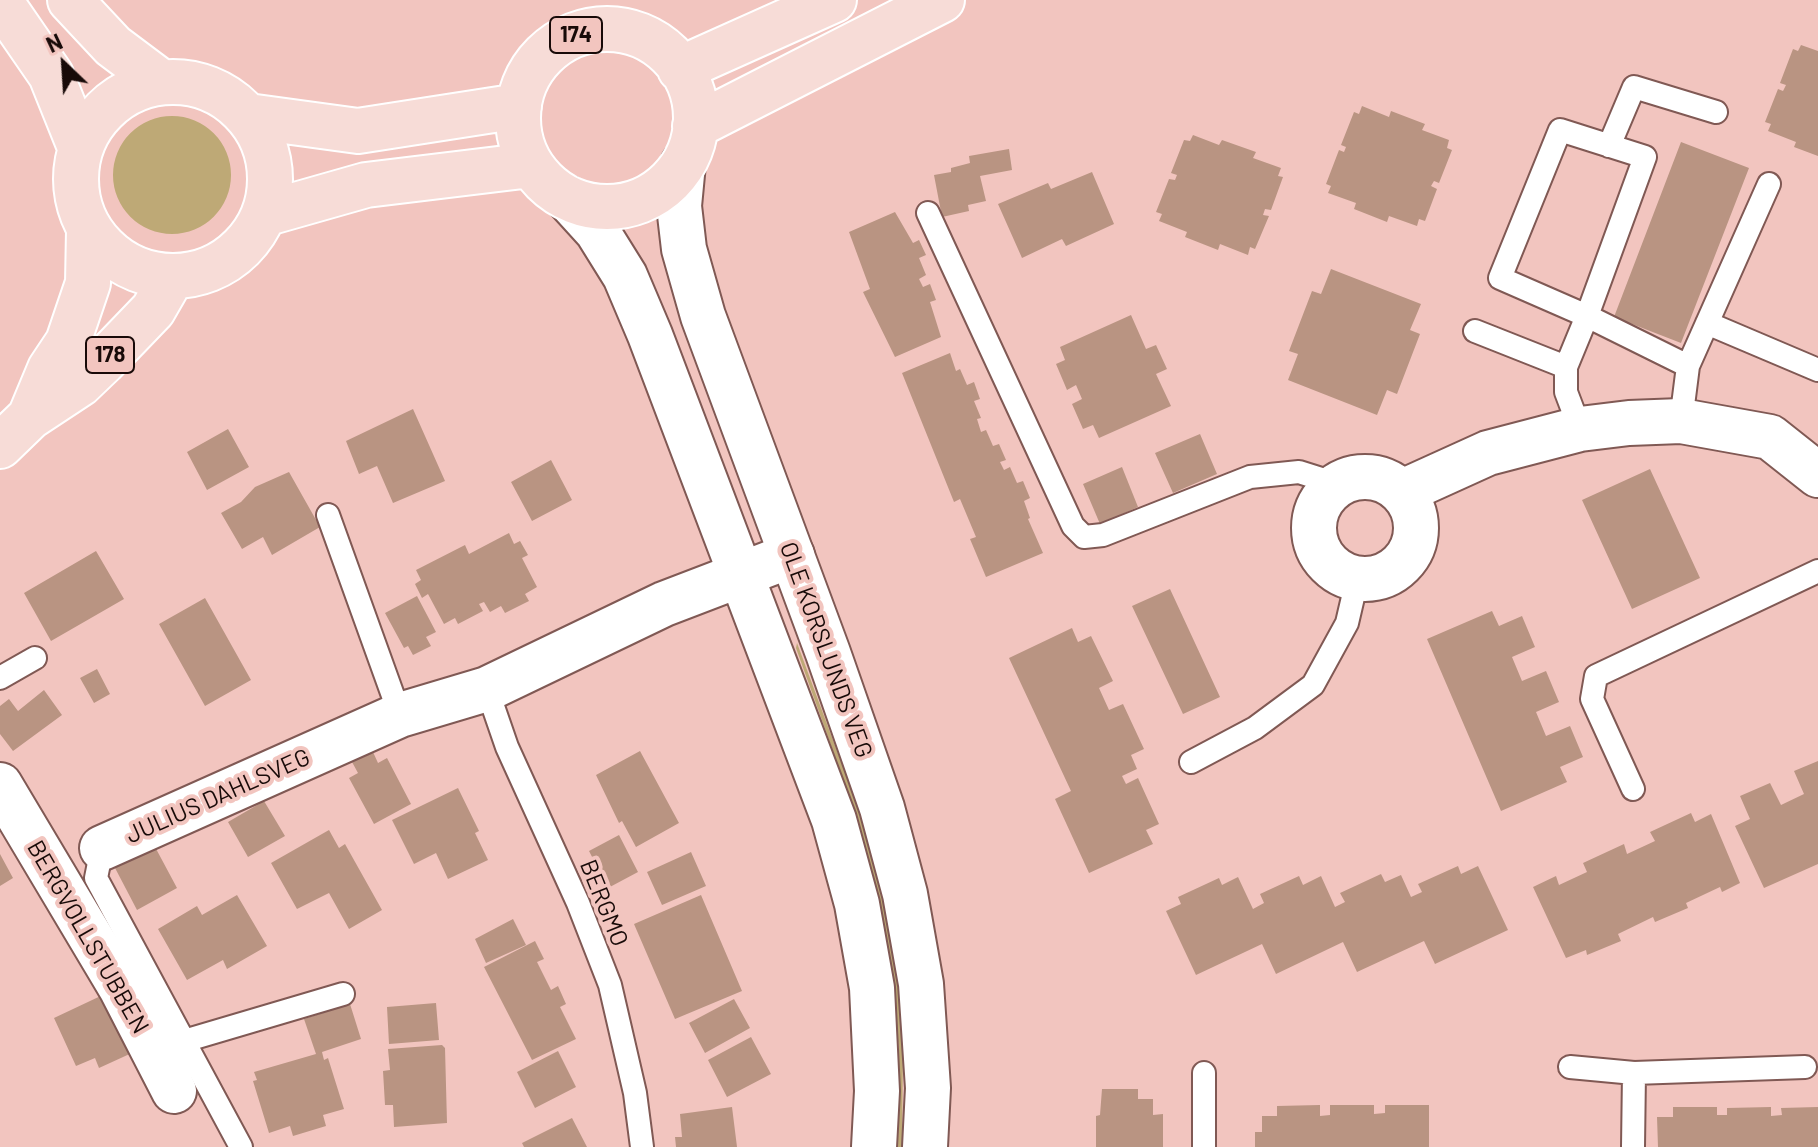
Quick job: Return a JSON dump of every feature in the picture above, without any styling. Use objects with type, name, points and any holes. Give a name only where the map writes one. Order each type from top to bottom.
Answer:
[{"type":"main road","points":[[70,0],[113,46],[161,82]]},
{"type":"main road","points":[[680,69],[834,0]]},
{"type":"main road","points":[[248,116],[358,131],[519,106],[518,125],[531,165],[546,183],[567,198],[602,207],[637,202],[663,187],[689,145],[942,0]]},
{"type":"main road","points":[[0,1],[51,75],[80,147]]},
{"type":"main road","name":"174","points":[[519,106],[523,87],[544,55],[575,35],[594,30],[633,33],[651,42],[680,69],[693,99],[689,145]]},
{"type":"main road","points":[[161,82],[185,82],[209,88],[230,100],[248,116],[262,138],[269,162],[270,188],[264,214],[253,235],[228,259],[196,274],[172,277],[130,265],[111,254],[89,230],[76,189],[80,147],[92,123],[111,103],[134,89],[161,82]]},
{"type":"main road","points":[[264,214],[366,185],[531,165]]},
{"type":"main road","name":"178","points":[[15,432],[68,342],[88,283],[89,230]]},
{"type":"main road","name":"178","points":[[15,432],[80,384],[103,362],[153,310],[172,277]]},
{"type":"street","name":"OLE KORSLUNDS VEG","points":[[689,145],[679,206],[684,249],[703,316],[882,808],[905,894],[921,984],[928,1088],[925,1147]]},
{"type":"street","points":[[567,198],[597,231],[625,276],[834,820],[857,904],[872,988],[877,1091],[874,1147]]},
{"type":"street","points":[[1402,492],[1488,453],[1580,429],[1681,421],[1770,437],[1818,475]]},
{"type":"street","points":[[1359,477],[1382,479],[1402,492],[1413,510],[1416,531],[1411,552],[1398,568],[1379,578],[1357,580],[1334,571],[1318,551],[1313,527],[1320,503],[1337,484],[1359,477]]},
{"type":"street","name":"JULIUS DAHLSVEG","points":[[102,848],[400,715],[487,689],[664,604],[792,555]]},
{"type":"street","name":"BERGVOLLSTUBBEN","points":[[4,801],[121,988],[174,1091]]},
{"type":"lane","points":[[1609,146],[1634,87],[1716,112]]},
{"type":"lane","points":[[1580,429],[1566,392],[1566,367],[1587,316],[1645,157],[1560,130],[1500,278],[1587,316],[1688,366]]},
{"type":"lane","points":[[1681,421],[1688,366],[1769,184]]},
{"type":"lane","points":[[928,213],[1073,526],[1084,537],[1103,535],[1250,477],[1299,472],[1337,484]]},
{"type":"lane","points":[[1707,323],[1818,370]]},
{"type":"lane","points":[[1475,331],[1566,367]]},
{"type":"lane","points":[[328,515],[400,715]]},
{"type":"lane","points":[[1633,789],[1592,699],[1596,676],[1818,571]]},
{"type":"lane","points":[[1191,762],[1255,728],[1313,685],[1347,623],[1357,580]]},
{"type":"lane","points":[[0,678],[35,658]]},
{"type":"lane","name":"BERGMO","points":[[487,689],[507,747],[578,903],[610,985],[635,1093],[642,1147]]},
{"type":"lane","name":"JULIUS DAHLSVEG","points":[[102,848],[96,878],[241,1147]]},
{"type":"lane","points":[[184,1041],[343,994]]},
{"type":"lane","points":[[1570,1067],[1634,1073],[1805,1067]]},
{"type":"lane","points":[[1204,1073],[1204,1147]]},
{"type":"lane","points":[[1633,1147],[1634,1073]]},
{"type":"shaded area","points":[[172,116],[195,120],[214,133],[227,152],[231,175],[227,198],[214,217],[195,230],[172,234],[149,230],[130,217],[117,198],[113,175],[117,152],[130,133],[149,120]]},
{"type":"shaded area","points":[[797,643],[860,813],[895,959],[903,1050],[902,1147],[898,1147],[899,1051],[890,960],[872,872],[856,815],[796,648]]},
{"type":"building","points":[[1801,45],[1818,51],[1818,156],[1794,147],[1796,142],[1768,131],[1771,124],[1765,122],[1778,89],[1783,91],[1786,85],[1780,83],[1793,49],[1798,51]]},
{"type":"building","points":[[1362,106],[1389,117],[1391,111],[1425,124],[1422,130],[1449,140],[1447,148],[1452,150],[1439,183],[1434,181],[1431,186],[1437,189],[1425,221],[1419,219],[1417,226],[1389,216],[1387,222],[1354,209],[1356,203],[1328,193],[1331,186],[1326,184],[1339,150],[1344,152],[1346,147],[1341,145],[1354,112],[1359,114]]},
{"type":"building","points":[[1193,135],[1219,145],[1222,140],[1256,152],[1253,158],[1281,168],[1278,176],[1283,177],[1271,210],[1265,209],[1263,215],[1269,216],[1255,249],[1250,247],[1248,255],[1220,244],[1218,250],[1185,237],[1187,232],[1159,221],[1162,214],[1156,212],[1169,179],[1175,180],[1177,175],[1171,173],[1184,140],[1190,141]]},
{"type":"building","points":[[1681,142],[1749,168],[1681,343],[1614,317]]},
{"type":"building","points":[[1009,149],[1012,170],[980,176],[986,201],[968,205],[969,211],[942,217],[934,175],[951,172],[951,168],[970,163],[969,156]]},
{"type":"building","points":[[1092,172],[1114,224],[1066,246],[1062,239],[1022,258],[998,204],[1048,183],[1051,189]]},
{"type":"building","points":[[895,212],[913,243],[919,240],[926,255],[919,258],[926,275],[919,279],[923,287],[930,284],[936,300],[930,302],[941,337],[895,357],[863,292],[870,289],[849,232]]},
{"type":"building","points":[[1331,269],[1421,304],[1410,330],[1420,334],[1397,394],[1387,390],[1377,415],[1288,380],[1298,354],[1289,351],[1312,291],[1321,294]]},
{"type":"building","points":[[1131,315],[1146,349],[1156,345],[1167,369],[1156,374],[1171,406],[1099,438],[1093,425],[1083,429],[1072,404],[1082,399],[1076,385],[1067,390],[1056,364],[1065,360],[1060,347]]},
{"type":"building","points":[[950,353],[956,371],[960,369],[967,385],[974,382],[980,399],[974,401],[981,418],[977,419],[981,432],[986,430],[993,446],[999,444],[1006,460],[1000,462],[1004,470],[1010,467],[1017,483],[1023,481],[1030,498],[1024,501],[1028,519],[1043,553],[986,577],[970,539],[976,537],[960,499],[954,502],[902,373]]},
{"type":"building","points":[[413,409],[445,481],[393,503],[377,466],[359,474],[346,441]]},
{"type":"building","points":[[228,429],[249,467],[207,490],[187,452]]},
{"type":"building","points":[[1200,434],[1217,474],[1173,493],[1155,453]]},
{"type":"building","points":[[551,460],[572,500],[532,521],[511,482]]},
{"type":"building","points":[[1122,467],[1138,507],[1100,524],[1083,484]]},
{"type":"building","points":[[1650,469],[1700,578],[1632,609],[1582,500]]},
{"type":"building","points":[[289,472],[320,527],[272,555],[263,537],[242,549],[221,513],[241,502],[255,487]]},
{"type":"building","points":[[509,533],[514,544],[520,541],[528,555],[522,558],[537,587],[525,594],[529,601],[505,613],[501,606],[490,612],[484,602],[479,604],[483,611],[458,624],[455,618],[444,624],[428,594],[422,598],[415,584],[421,580],[416,570],[465,545],[469,554]]},
{"type":"building","points":[[96,551],[124,599],[51,641],[24,593]]},
{"type":"building","points":[[1170,589],[1220,697],[1183,714],[1132,606]]},
{"type":"building","points":[[417,596],[436,632],[426,637],[431,646],[413,655],[408,646],[404,648],[385,613]]},
{"type":"building","points":[[205,598],[251,680],[205,706],[159,624]]},
{"type":"building","points":[[1492,611],[1499,626],[1522,616],[1535,647],[1512,657],[1522,681],[1546,671],[1559,702],[1536,712],[1546,736],[1570,726],[1583,757],[1560,767],[1567,782],[1501,811],[1427,639]]},
{"type":"building","points":[[1072,628],[1078,642],[1091,636],[1113,681],[1099,688],[1109,710],[1123,704],[1144,749],[1131,755],[1137,769],[1122,776],[1126,784],[1138,778],[1159,824],[1146,830],[1153,844],[1089,873],[1055,799],[1071,791],[1009,658]]},
{"type":"building","points":[[97,669],[110,694],[94,703],[80,678]]},
{"type":"building","points":[[44,690],[62,715],[13,751],[0,734],[0,706],[9,699],[18,711]]},
{"type":"building","points":[[640,751],[679,823],[636,847],[622,821],[619,823],[596,775]]},
{"type":"building","points":[[373,752],[378,763],[387,758],[411,804],[374,824],[349,778],[358,773],[352,762]]},
{"type":"building","points":[[1818,761],[1818,864],[1764,888],[1735,826],[1750,819],[1740,796],[1770,783],[1781,805],[1804,794],[1794,771]]},
{"type":"building","points":[[458,788],[479,831],[475,833],[488,860],[448,879],[436,853],[414,864],[392,820]]},
{"type":"building","points":[[264,801],[285,836],[248,857],[228,822]]},
{"type":"building","points":[[1691,813],[1695,822],[1711,814],[1740,883],[1722,892],[1720,887],[1686,903],[1688,908],[1655,922],[1653,917],[1618,934],[1621,941],[1587,955],[1586,950],[1566,958],[1533,887],[1556,876],[1559,885],[1587,872],[1583,863],[1624,844],[1627,854],[1655,841],[1650,832]]},
{"type":"building","points":[[329,830],[339,848],[345,844],[382,910],[349,929],[329,893],[297,909],[271,863]]},
{"type":"building","points":[[619,835],[638,872],[608,888],[589,851]]},
{"type":"building","points":[[154,845],[177,888],[137,910],[114,866]]},
{"type":"building","points":[[691,852],[706,886],[662,905],[647,872]]},
{"type":"building","points":[[0,854],[13,878],[0,886]]},
{"type":"building","points":[[1458,866],[1461,874],[1478,866],[1508,930],[1435,964],[1424,941],[1357,972],[1343,942],[1276,974],[1262,944],[1196,975],[1166,911],[1181,904],[1178,897],[1219,878],[1222,885],[1238,877],[1253,909],[1264,903],[1260,894],[1299,876],[1303,885],[1321,876],[1335,907],[1345,902],[1340,893],[1381,874],[1385,882],[1401,875],[1411,897],[1422,892],[1418,884]]},
{"type":"building","points":[[237,895],[267,946],[227,969],[223,960],[187,980],[158,929],[197,906],[202,915]]},
{"type":"building","points":[[701,895],[742,991],[675,1019],[634,924]]},
{"type":"building","points":[[513,919],[526,945],[486,963],[475,939]]},
{"type":"building","points":[[535,941],[544,959],[537,962],[551,990],[558,986],[566,1004],[560,1007],[576,1039],[532,1060],[484,967]]},
{"type":"building","points":[[107,993],[134,1052],[99,1068],[95,1058],[76,1066],[54,1018]]},
{"type":"building","points":[[734,999],[750,1028],[705,1053],[689,1023]]},
{"type":"building","points":[[436,1003],[439,1040],[389,1044],[387,1007]]},
{"type":"building","points":[[350,1004],[361,1039],[322,1052],[324,1060],[328,1058],[344,1109],[323,1115],[326,1126],[293,1136],[290,1126],[269,1133],[253,1081],[257,1080],[254,1072],[316,1054],[304,1019]]},
{"type":"building","points":[[751,1037],[771,1074],[727,1097],[708,1060]]},
{"type":"building","points":[[442,1045],[445,1048],[447,1123],[394,1127],[393,1105],[385,1105],[383,1071],[390,1070],[388,1049]]},
{"type":"building","points":[[558,1051],[576,1087],[535,1108],[517,1072]]},
{"type":"building","points":[[1102,1089],[1138,1089],[1138,1099],[1153,1099],[1153,1115],[1163,1114],[1163,1147],[1096,1147],[1096,1116],[1100,1115]]},
{"type":"building","points":[[1320,1105],[1320,1116],[1330,1115],[1330,1105],[1374,1105],[1374,1114],[1385,1113],[1385,1105],[1429,1105],[1429,1147],[1255,1147],[1255,1132],[1262,1132],[1262,1116],[1277,1116],[1277,1106]]},
{"type":"building","points":[[732,1107],[737,1147],[676,1147],[675,1137],[682,1137],[680,1114]]},
{"type":"building","points":[[1673,1107],[1717,1107],[1717,1115],[1727,1115],[1727,1108],[1771,1107],[1771,1116],[1782,1115],[1781,1108],[1818,1107],[1818,1147],[1658,1147],[1657,1117],[1673,1117]]},
{"type":"building","points":[[572,1118],[587,1147],[524,1147],[522,1143]]}]
